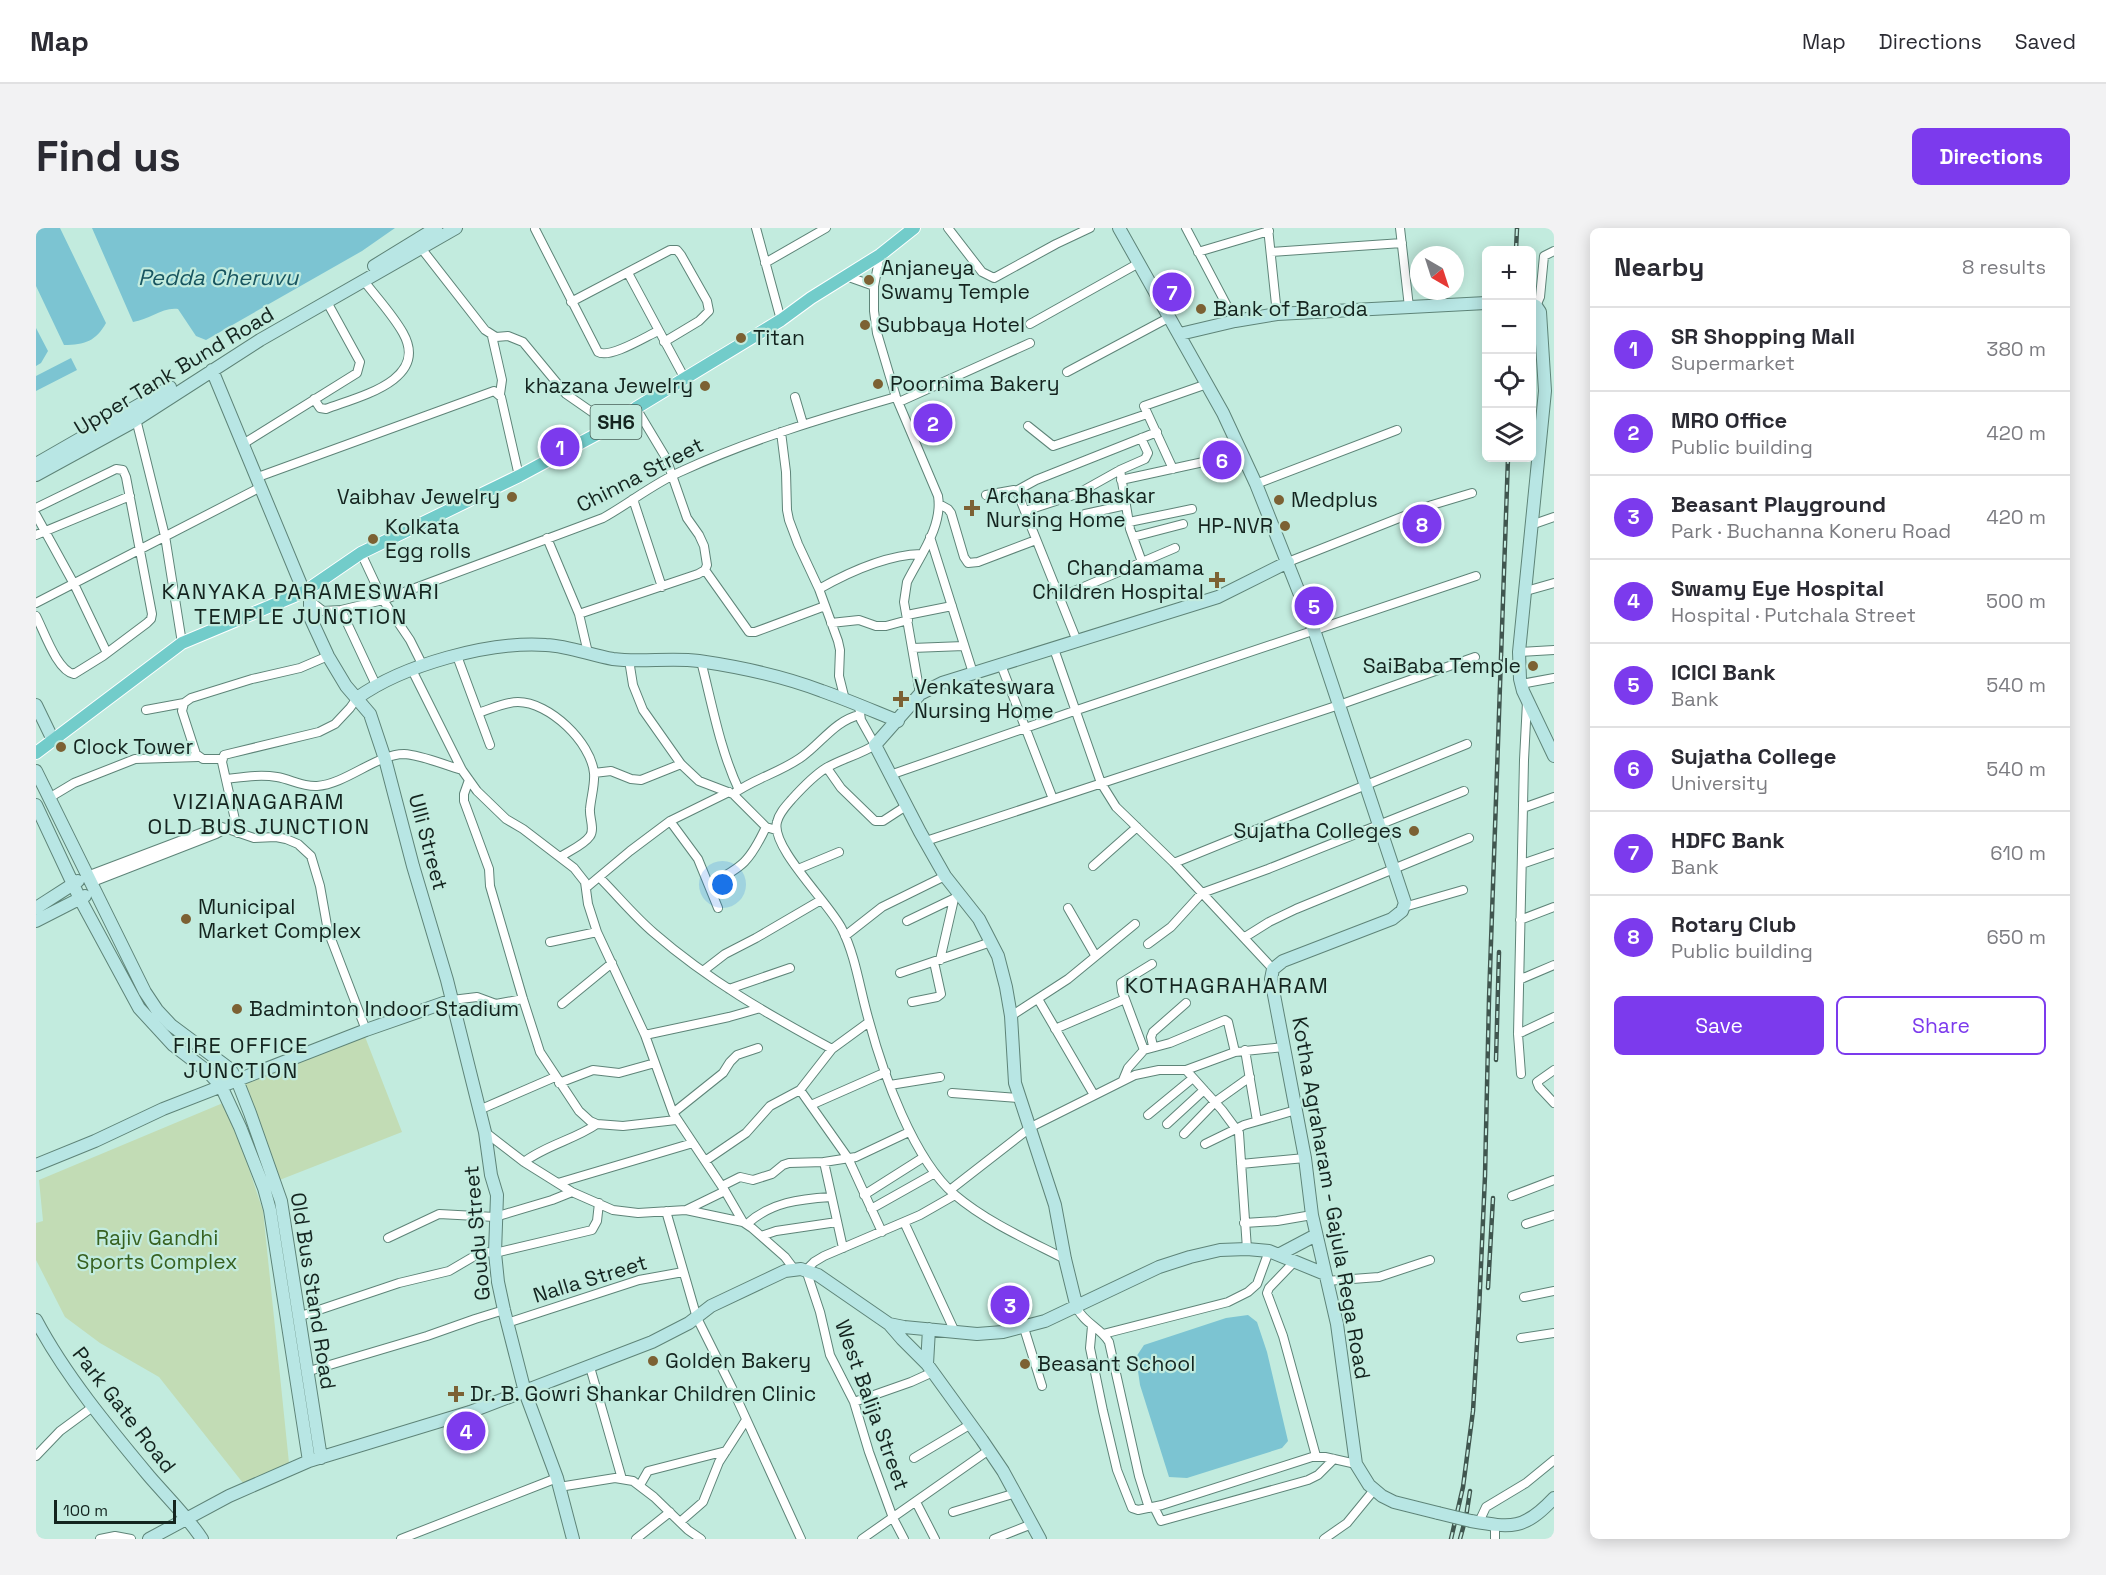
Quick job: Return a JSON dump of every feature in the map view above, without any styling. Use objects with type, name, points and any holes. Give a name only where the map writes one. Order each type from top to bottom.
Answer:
[{"type":"main road","name":"SH6","points":[[307,597],[361,554],[519,476],[612,426],[636,408],[781,320],[880,255],[914,228]]},
{"type":"main road","points":[[36,753],[182,643],[307,597]]},
{"type":"street","name":"Upper Tank Bund Road","points":[[36,464],[290,318],[436,228]]},
{"type":"street","name":"Upper Tank Bund Road","points":[[36,475],[136,419],[212,370],[456,228]]},
{"type":"street","points":[[756,228],[781,320]]},
{"type":"street","points":[[765,263],[826,228]]},
{"type":"street","points":[[948,228],[982,272],[994,278],[1090,228]]},
{"type":"street","points":[[1119,228],[1207,384],[1256,484],[1314,630],[1394,868],[1405,903],[1404,907]]},
{"type":"street","points":[[1186,228],[1235,321]]},
{"type":"street","points":[[1400,228],[1409,307]]},
{"type":"street","points":[[535,229],[594,348],[601,354],[610,354],[658,331]]},
{"type":"street","points":[[1198,252],[1268,230],[1277,314]]},
{"type":"street","points":[[1271,252],[1402,243]]},
{"type":"street","points":[[421,248],[484,330],[492,336],[508,336],[523,342],[566,394],[612,426]]},
{"type":"street","points":[[571,302],[670,250],[676,250],[707,301],[709,311],[704,318],[664,342]]},
{"type":"street","points":[[1536,302],[1540,297],[1544,256],[1554,251]]},
{"type":"street","points":[[880,255],[874,286],[877,333],[897,399],[938,496],[939,504],[938,522],[904,590],[920,694]]},
{"type":"street","points":[[1030,324],[1140,263]]},
{"type":"street","points":[[628,273],[685,379]]},
{"type":"street","points":[[846,276],[874,286]]},
{"type":"street","points":[[314,399],[322,409],[337,405],[387,384],[401,373],[407,364],[408,344],[403,333],[364,281]]},
{"type":"street","points":[[243,444],[357,373],[360,365],[327,302]]},
{"type":"street","points":[[1180,334],[1277,314],[1482,303]]},
{"type":"street","points":[[1536,308],[1539,312],[1550,390],[1531,525],[1519,652],[1521,684],[1527,702],[1553,752]]},
{"type":"street","points":[[1066,372],[1170,317]]},
{"type":"street","points":[[492,336],[502,380],[500,394],[519,476]]},
{"type":"street","name":"Chinna Street","points":[[307,597],[323,610],[340,610],[383,600],[603,518],[645,490],[673,475],[759,439],[803,424],[897,399],[1030,344]]},
{"type":"street","name":"Ulli Street","points":[[212,370],[307,597],[310,617],[328,656],[346,686],[370,714],[385,759],[452,1000]]},
{"type":"street","points":[[1173,469],[1144,406],[1207,384]]},
{"type":"street","points":[[36,603],[165,536],[259,482],[490,391],[500,394]]},
{"type":"street","points":[[795,396],[803,424]]},
{"type":"street","points":[[579,614],[698,574],[705,570],[707,565],[704,546],[687,518],[673,475],[658,442],[636,408]]},
{"type":"street","points":[[1028,426],[1053,446],[1147,414]]},
{"type":"street","points":[[136,419],[165,536],[182,643]]},
{"type":"street","points":[[1256,484],[1397,430]]},
{"type":"street","points":[[781,432],[789,520],[819,589],[840,650],[839,675],[845,700]]},
{"type":"street","points":[[986,495],[1016,491],[1036,480],[1157,432]]},
{"type":"street","points":[[1025,511],[1077,494],[1119,470],[1147,458],[1148,453],[1141,438]]},
{"type":"street","points":[[1121,480],[1208,461]]},
{"type":"street","points":[[36,508],[120,469],[125,472],[152,616],[107,653],[79,671],[70,674],[60,665],[36,616]]},
{"type":"street","points":[[1119,470],[1128,522],[1142,562]]},
{"type":"street","points":[[1016,491],[1077,641]]},
{"type":"street","points":[[1065,1259],[1012,1232],[952,1192],[924,1157],[909,1132],[890,1085],[869,1022],[845,936],[836,918],[798,869],[776,830],[777,820],[804,786],[826,768],[875,745],[920,694],[942,683],[1218,597],[1288,562],[1432,505],[1472,493]]},
{"type":"street","points":[[40,533],[130,496]]},
{"type":"street","points":[[633,499],[662,586]]},
{"type":"street","points":[[939,504],[951,513],[964,557],[968,563],[978,562],[1036,540]]},
{"type":"street","points":[[1084,514],[1126,505]]},
{"type":"street","points":[[1128,522],[1192,509]]},
{"type":"street","points":[[36,515],[40,533],[74,584],[107,653]]},
{"type":"street","points":[[1531,525],[1554,517]]},
{"type":"street","points":[[1133,537],[1183,524]]},
{"type":"street","points":[[930,537],[973,674]]},
{"type":"street","points":[[547,538],[579,614],[588,653]]},
{"type":"street","points":[[1060,597],[1175,548]]},
{"type":"street","points":[[361,554],[383,600],[410,640],[418,668],[462,770],[477,791],[498,812],[581,875],[587,887],[588,904],[597,932],[645,1035],[674,1116],[745,1223],[800,1270],[818,1275],[889,1324],[930,1368],[971,1424],[1016,1493],[1040,1539]]},
{"type":"street","points":[[819,589],[842,577],[896,556],[921,554]]},
{"type":"street","points":[[705,570],[749,632],[755,632],[825,606]]},
{"type":"street","points":[[890,776],[1077,710],[1476,576]]},
{"type":"street","points":[[1526,591],[1554,583]]},
{"type":"street","points":[[831,624],[859,621],[876,626],[886,626],[907,617],[951,606]]},
{"type":"street","points":[[340,610],[376,685]]},
{"type":"street","points":[[49,798],[74,783],[135,759],[198,757],[222,759],[228,753],[319,732],[335,724],[357,698],[376,685],[418,668],[457,656],[513,646],[545,645],[629,660],[678,658],[734,667],[821,690],[845,700],[860,711],[898,721]]},
{"type":"street","points":[[912,648],[964,646]]},
{"type":"street","points":[[1054,649],[1101,783],[1116,807],[1174,863],[1273,969],[1283,961],[1392,918],[1404,907],[1463,890]]},
{"type":"street","points":[[1519,652],[1554,650]]},
{"type":"street","points":[[147,711],[184,704],[191,698],[252,679],[300,668],[328,656]]},
{"type":"street","points":[[457,656],[490,745]]},
{"type":"street","points":[[926,841],[1339,705],[1475,657]]},
{"type":"street","points":[[629,660],[633,685],[643,710],[681,764],[699,781],[734,792],[766,827],[776,830]]},
{"type":"street","points":[[701,661],[731,772],[734,792]]},
{"type":"street","points":[[1001,665],[1053,799]]},
{"type":"street","points":[[1521,684],[1554,678]]},
{"type":"street","points":[[478,713],[516,702],[527,703],[557,717],[587,751],[594,773],[590,809],[591,836],[560,857]]},
{"type":"street","points":[[1521,1074],[1518,1034],[1527,702]]},
{"type":"street","points":[[184,704],[182,711],[194,751],[198,757]]},
{"type":"street","points":[[36,705],[53,740]]},
{"type":"street","points":[[587,887],[630,850],[670,821],[796,762],[838,725],[860,711]]},
{"type":"street","points":[[860,711],[906,806],[957,897],[979,919],[1002,971],[1011,1016],[1013,1069],[1019,1098],[1031,1127],[1056,1205],[1065,1259],[1077,1308],[1080,1314],[1109,1342],[1139,1476],[1152,1507],[1163,1522],[1311,1479],[1323,1472],[1334,1459]]},
{"type":"street","points":[[1174,863],[1467,744]]},
{"type":"street","points":[[226,779],[248,776],[278,777],[317,786],[346,777],[385,759],[407,754],[462,770]]},
{"type":"street","points":[[222,759],[238,833]]},
{"type":"street","points":[[594,773],[611,771],[641,780],[681,764]]},
{"type":"street","points":[[826,768],[841,788],[875,821],[883,821],[906,806]]},
{"type":"street","name":"Old Bus Stand Road","points":[[36,771],[145,992],[157,1010],[179,1032],[223,1063],[237,1080],[270,1187],[270,1210],[315,1459]]},
{"type":"street","points":[[469,780],[464,801],[489,869],[490,886],[522,999],[540,1052],[583,1115],[597,1124],[623,1126],[674,1116],[723,1073],[737,1055],[758,1047]]},
{"type":"street","points":[[1148,944],[1172,927],[1202,893],[1464,791]]},
{"type":"street","points":[[1523,808],[1554,797]]},
{"type":"street","name":"Old Bus Stand Road","points":[[36,805],[80,899],[139,1008],[173,1045],[207,1071],[221,1086],[270,1187],[281,1201],[306,1372],[315,1459]]},
{"type":"street","points":[[670,821],[698,859],[718,908]]},
{"type":"street","points":[[36,908],[73,884],[90,884],[212,827],[227,828],[254,838],[286,839],[298,844],[311,856],[320,886],[328,931],[366,1030]]},
{"type":"street","points":[[710,884],[743,865],[754,851],[766,827]]},
{"type":"street","points":[[1093,866],[1137,827]]},
{"type":"street","points":[[1245,938],[1269,922],[1296,909],[1469,838]]},
{"type":"street","points":[[798,869],[839,852]]},
{"type":"street","points":[[1522,864],[1554,853]]},
{"type":"street","points":[[845,936],[882,907],[945,876]]},
{"type":"street","points":[[599,877],[652,932],[702,970],[757,1009],[832,1049]]},
{"type":"street","points":[[36,921],[80,899],[90,884]]},
{"type":"street","points":[[907,921],[957,897]]},
{"type":"street","points":[[912,1002],[937,997],[941,994],[937,961],[957,897]]},
{"type":"street","points":[[702,970],[725,954],[821,900]]},
{"type":"street","points":[[1520,920],[1554,907]]},
{"type":"street","points":[[1068,908],[1095,956]]},
{"type":"street","points":[[1011,1016],[1068,980],[1135,924]]},
{"type":"street","points":[[550,942],[597,932]]},
{"type":"street","points":[[900,973],[991,942]]},
{"type":"street","points":[[562,1004],[612,963]]},
{"type":"street","points":[[1144,1050],[1121,983],[1152,964]]},
{"type":"street","points":[[1521,979],[1554,965]]},
{"type":"street","points":[[729,989],[790,968]]},
{"type":"street","name":"Kotha Agraharam - Gajula Rega Road","points":[[1273,969],[1271,979],[1305,1158],[1312,1215],[1339,1334],[1356,1464],[1361,1476],[1374,1490],[1394,1502],[1495,1526]]},
{"type":"street","points":[[36,1165],[221,1086],[366,1030],[452,1000],[477,997],[496,1004],[522,999]]},
{"type":"street","points":[[1038,999],[1094,1095]]},
{"type":"street","points":[[1056,1029],[1125,999]]},
{"type":"street","name":"Goudu Street","points":[[452,1000],[486,1132],[491,1174],[497,1195],[495,1253],[498,1282],[525,1392],[558,1483],[573,1539]]},
{"type":"street","points":[[1153,1046],[1150,1037],[1153,1032],[1186,1003]]},
{"type":"street","points":[[645,1035],[757,1009]]},
{"type":"street","points":[[1518,1034],[1554,1017]]},
{"type":"street","points":[[1123,1080],[1128,1068],[1144,1050],[1170,1043],[1225,1020],[1228,1022],[1235,1052]]},
{"type":"street","points":[[705,1161],[746,1133],[770,1106],[800,1090],[832,1049],[869,1022]]},
{"type":"street","points":[[149,1539],[248,1486],[315,1459],[470,1412],[652,1342],[697,1318],[711,1306],[776,1275],[800,1270],[843,1248],[904,1222],[952,1192],[1031,1127],[1123,1080],[1148,1072],[1186,1070],[1235,1052],[1284,1047]]},
{"type":"street","points":[[1245,1050],[1257,1121]]},
{"type":"street","points":[[479,1110],[557,1080],[593,1070],[620,1073],[655,1063]]},
{"type":"street","points":[[1186,1070],[1236,1128],[1240,1138],[1247,1249]]},
{"type":"street","points":[[1552,1098],[1539,1087],[1537,1082],[1554,1070]]},
{"type":"street","points":[[811,1105],[886,1072]]},
{"type":"street","points":[[890,1085],[940,1077]]},
{"type":"street","points":[[1184,1134],[1215,1102],[1250,1077]]},
{"type":"street","points":[[1148,1115],[1193,1078]]},
{"type":"street","points":[[800,1090],[848,1158],[882,1232]]},
{"type":"street","points":[[1167,1124],[1204,1090]]},
{"type":"street","points":[[951,1093],[1019,1098]]},
{"type":"street","points":[[1205,1144],[1236,1128],[1296,1110]]},
{"type":"street","points":[[524,1162],[542,1149],[579,1136],[597,1124]]},
{"type":"street","points":[[486,1132],[524,1162],[572,1192],[613,1210],[638,1213],[686,1210],[745,1223],[762,1212],[799,1199],[831,1197]]},
{"type":"street","points":[[686,1210],[740,1177],[753,1180],[772,1174],[789,1163],[824,1162],[867,1153],[909,1132]]},
{"type":"street","points":[[558,1183],[693,1143]]},
{"type":"street","points":[[864,1195],[924,1157]]},
{"type":"street","points":[[1241,1164],[1305,1158]]},
{"type":"street","points":[[824,1162],[843,1248]]},
{"type":"street","points":[[871,1209],[935,1173]]},
{"type":"street","points":[[1512,1196],[1554,1180]]},
{"type":"street","points":[[388,1238],[439,1214],[495,1217],[572,1192]]},
{"type":"street","points":[[298,1317],[399,1283],[449,1271],[478,1254],[495,1253],[592,1230],[597,1221],[599,1203]]},
{"type":"street","points":[[666,1211],[697,1318],[801,1539]]},
{"type":"street","points":[[1244,1223],[1277,1221],[1312,1215]]},
{"type":"street","points":[[1526,1224],[1554,1215]]},
{"type":"street","points":[[761,1236],[776,1231],[837,1222]]},
{"type":"street","points":[[904,1222],[955,1332]]},
{"type":"street","points":[[1102,1334],[1228,1302],[1248,1292],[1257,1284],[1275,1253],[1316,1235]]},
{"type":"street","points":[[889,1324],[977,1334],[1024,1328],[1060,1316],[1123,1282],[1159,1267],[1210,1252],[1247,1249],[1275,1253],[1326,1278],[1379,1277],[1430,1260]]},
{"type":"street","points":[[1295,1261],[1267,1293],[1283,1336],[1316,1456]]},
{"type":"street","name":"West Balija Street","points":[[800,1270],[820,1312],[830,1354],[854,1402],[893,1518],[904,1539]]},
{"type":"street","name":"Nalla Street","points":[[306,1372],[427,1336],[475,1318],[506,1317],[639,1280],[683,1272]]},
{"type":"street","points":[[1524,1297],[1554,1291]]},
{"type":"street","name":"Park Gate Road","points":[[36,1320],[51,1347],[94,1407],[150,1477],[189,1519],[202,1539]]},
{"type":"street","points":[[1092,1326],[1091,1355],[1117,1470],[1132,1508],[1138,1510],[1152,1507],[1316,1456],[1356,1464]]},
{"type":"street","points":[[1024,1328],[1042,1386]]},
{"type":"street","points":[[929,1329],[930,1368]]},
{"type":"street","points":[[1521,1338],[1554,1333]]},
{"type":"street","points":[[590,1367],[622,1479]]},
{"type":"street","points":[[854,1402],[930,1368]]},
{"type":"street","points":[[36,1456],[60,1431],[94,1407]]},
{"type":"street","points":[[680,1522],[703,1502],[716,1469],[746,1420]]},
{"type":"street","points":[[914,1458],[971,1424]]},
{"type":"street","points":[[861,1539],[989,1450]]},
{"type":"street","points":[[640,1485],[648,1471],[726,1451]]},
{"type":"street","points":[[1475,1522],[1486,1507],[1526,1483],[1554,1460]]},
{"type":"street","points":[[401,1539],[558,1483],[600,1479],[622,1479],[640,1485],[701,1539]]},
{"type":"street","points":[[1324,1539],[1347,1523],[1374,1490]]},
{"type":"street","points":[[952,1512],[1016,1493]]},
{"type":"street","points":[[1495,1539],[1495,1526],[1513,1526],[1526,1522],[1554,1498]]},
{"type":"street","points":[[916,1502],[935,1539]]},
{"type":"street","points":[[636,1539],[670,1512]]},
{"type":"street","points":[[994,1539],[1032,1524]]},
{"type":"street","points":[[100,1539],[115,1536],[131,1539]]},
{"type":"green space","points":[[362,1029],[402,1132],[277,1181],[237,1078]]},
{"type":"green space","name":"Rajiv Gandhi Sports Complex","points":[[223,1103],[245,1157],[263,1211],[289,1463],[243,1483],[159,1377],[100,1343],[65,1317],[36,1260],[36,1223],[43,1221],[39,1180]]},
{"type":"water","points":[[36,228],[60,228],[106,323],[89,341],[64,345],[36,286]]},
{"type":"water","name":"Pedda Cheruvu","points":[[92,228],[395,228],[362,251],[206,340],[196,336],[178,309],[166,310],[133,322]]},
{"type":"water","points":[[36,328],[48,351],[41,363],[36,366]]},
{"type":"water","points":[[71,358],[77,370],[36,391],[36,376]]},
{"type":"water","points":[[1248,1315],[1257,1322],[1267,1352],[1288,1441],[1282,1448],[1187,1478],[1169,1477],[1140,1385],[1136,1357],[1144,1345],[1226,1318]]},
{"type":"railway","points":[[1516,246],[1517,228]]},
{"type":"railway","points":[[1451,1539],[1463,1487],[1473,1411],[1479,1310],[1508,462]]},
{"type":"railway","points":[[1496,1060],[1499,952]]},
{"type":"railway","points":[[1488,1288],[1493,1198]]},
{"type":"railway","points":[[1460,1539],[1470,1491]]},
{"type":"place","name":"Anjaneya Swamy Temple","points":[[869,280]]},
{"type":"place","name":"HDFC Bank","points":[[1172,292]]},
{"type":"place","name":"Bank of Baroda","points":[[1201,309]]},
{"type":"place","name":"Subbaya Hotel","points":[[865,325]]},
{"type":"place","name":"Titan","points":[[741,338]]},
{"type":"place","name":"Poornima Bakery","points":[[878,384]]},
{"type":"place","name":"khazana Jewelry","points":[[705,386]]},
{"type":"place","name":"MRO Office","points":[[933,423]]},
{"type":"place","name":"SR Shopping Mall","points":[[560,447]]},
{"type":"place","name":"Sujatha College","points":[[1222,460]]},
{"type":"place","name":"Vaibhav Jewelry","points":[[512,497]]},
{"type":"place","name":"Medplus","points":[[1279,500]]},
{"type":"place","name":"Archana Bhaskar Nursing Home","points":[[972,508]]},
{"type":"place","name":"Rotary Club","points":[[1422,524]]},
{"type":"place","name":"HP-NVR","points":[[1285,526]]},
{"type":"place","name":"Kolkata Egg rolls","points":[[373,539]]},
{"type":"place","name":"Chandamama Children Hospital","points":[[1217,580]]},
{"type":"place","name":"ICICI Bank","points":[[1314,606]]},
{"type":"place","name":"SaiBaba Temple","points":[[1533,666]]},
{"type":"place","name":"Venkateswara Nursing Home","points":[[901,699]]},
{"type":"place","name":"Clock Tower","points":[[61,747]]},
{"type":"place","name":"Sujatha Colleges","points":[[1414,831]]},
{"type":"place","name":"Municipal Market Complex","points":[[186,919]]},
{"type":"place","name":"Badminton Indoor Stadium","points":[[237,1009]]},
{"type":"place","name":"Beasant Playground","points":[[1010,1305]]},
{"type":"place","name":"Golden Bakery","points":[[653,1361]]},
{"type":"place","name":"Beasant School","points":[[1025,1364]]},
{"type":"place","name":"Dr. B. Gowri Shankar Children Clinic","points":[[456,1394]]},
{"type":"place","name":"Swamy Eye Hospital","points":[[466,1431]]},
{"type":"district","name":"KANYAKA PARAMESWARI TEMPLE JUNCTION","points":[[301,604]]},
{"type":"district","name":"VIZIANAGARAM OLD BUS JUNCTION","points":[[259,814]]},
{"type":"district","name":"KOTHAGRAHARAM","points":[[1227,985]]},
{"type":"district","name":"FIRE OFFICE JUNCTION","points":[[241,1058]]}]
